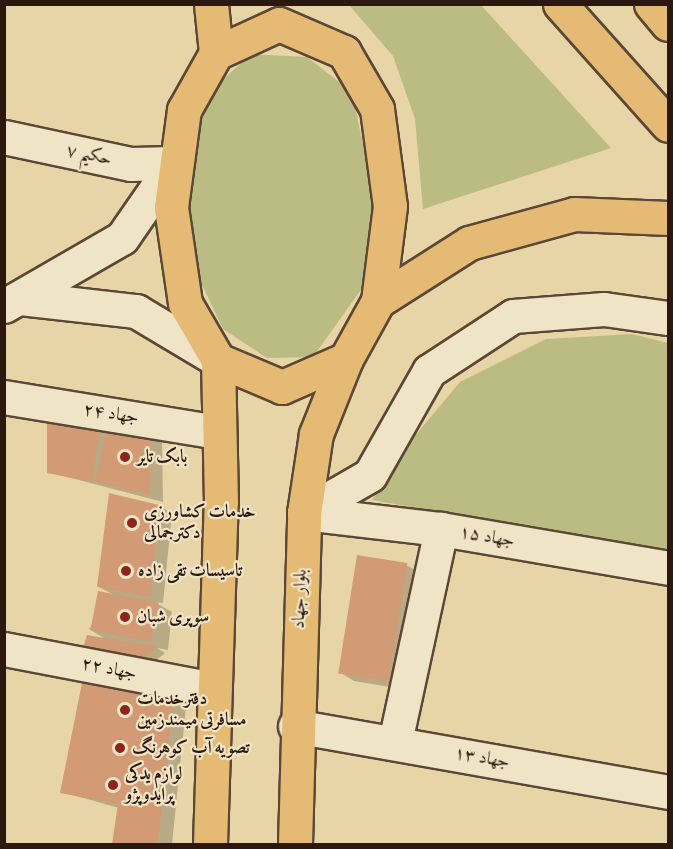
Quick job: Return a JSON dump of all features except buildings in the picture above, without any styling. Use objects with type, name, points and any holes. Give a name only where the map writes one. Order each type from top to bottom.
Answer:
[{"type":"main road","points":[[210,844],[221,502],[218,360],[185,303],[174,251],[174,163],[184,110],[216,53],[211,4]]},
{"type":"main road","points":[[560,4],[669,124]]},
{"type":"main road","points":[[651,4],[669,24]]},
{"type":"main road","points":[[216,53],[279,24],[344,52],[377,109],[387,161],[388,249],[378,301]]},
{"type":"main road","points":[[378,301],[470,243],[574,214],[669,218]]},
{"type":"main road","name":"بلوار جهاد","points":[[295,844],[295,726],[304,513],[316,434],[346,359],[378,301]]},
{"type":"main road","points":[[218,360],[282,387],[346,359]]},
{"type":"street","name":"حکیم ۷","points":[[4,137],[131,164],[174,163]]},
{"type":"street","points":[[12,302],[122,238],[174,163]]},
{"type":"street","points":[[12,302],[136,311],[218,360]]},
{"type":"street","points":[[304,513],[370,475],[429,371],[513,315],[604,309],[669,318]]},
{"type":"street","name":"جهاد ۲۴","points":[[4,397],[218,432]]},
{"type":"street","name":"جهاد ۱۵","points":[[304,513],[441,529],[669,568]]},
{"type":"street","points":[[396,742],[441,529]]},
{"type":"street","name":"جهاد ۲۲","points":[[4,649],[214,689]]},
{"type":"street","name":"جهاد ۱۳","points":[[295,726],[669,792]]},
{"type":"green space","points":[[349,5],[481,5],[611,148],[423,209],[415,119],[393,56]]},
{"type":"green space","points":[[251,54],[307,57],[352,92],[373,192],[368,280],[313,357],[267,358],[223,329],[185,249],[191,143],[217,85]]},
{"type":"green space","points":[[632,334],[668,343],[668,553],[372,500],[408,444],[460,382],[546,339]]},
{"type":"place","name":"بابک تایر","points":[[125,457]]},
{"type":"place","name":"خدمات کشاورزی دکترجمالی","points":[[132,523]]},
{"type":"place","name":"تاسیسات تقی زاده","points":[[126,571]]},
{"type":"place","name":"سوپری شبان","points":[[125,617]]},
{"type":"place","name":"دفترخدمات مسافرتی میمندزمین","points":[[125,710]]},
{"type":"place","name":"تصویه آب کوهرنگ","points":[[120,748]]},
{"type":"place","name":"لوازم یدکی پرایدوپژو","points":[[113,785]]}]
